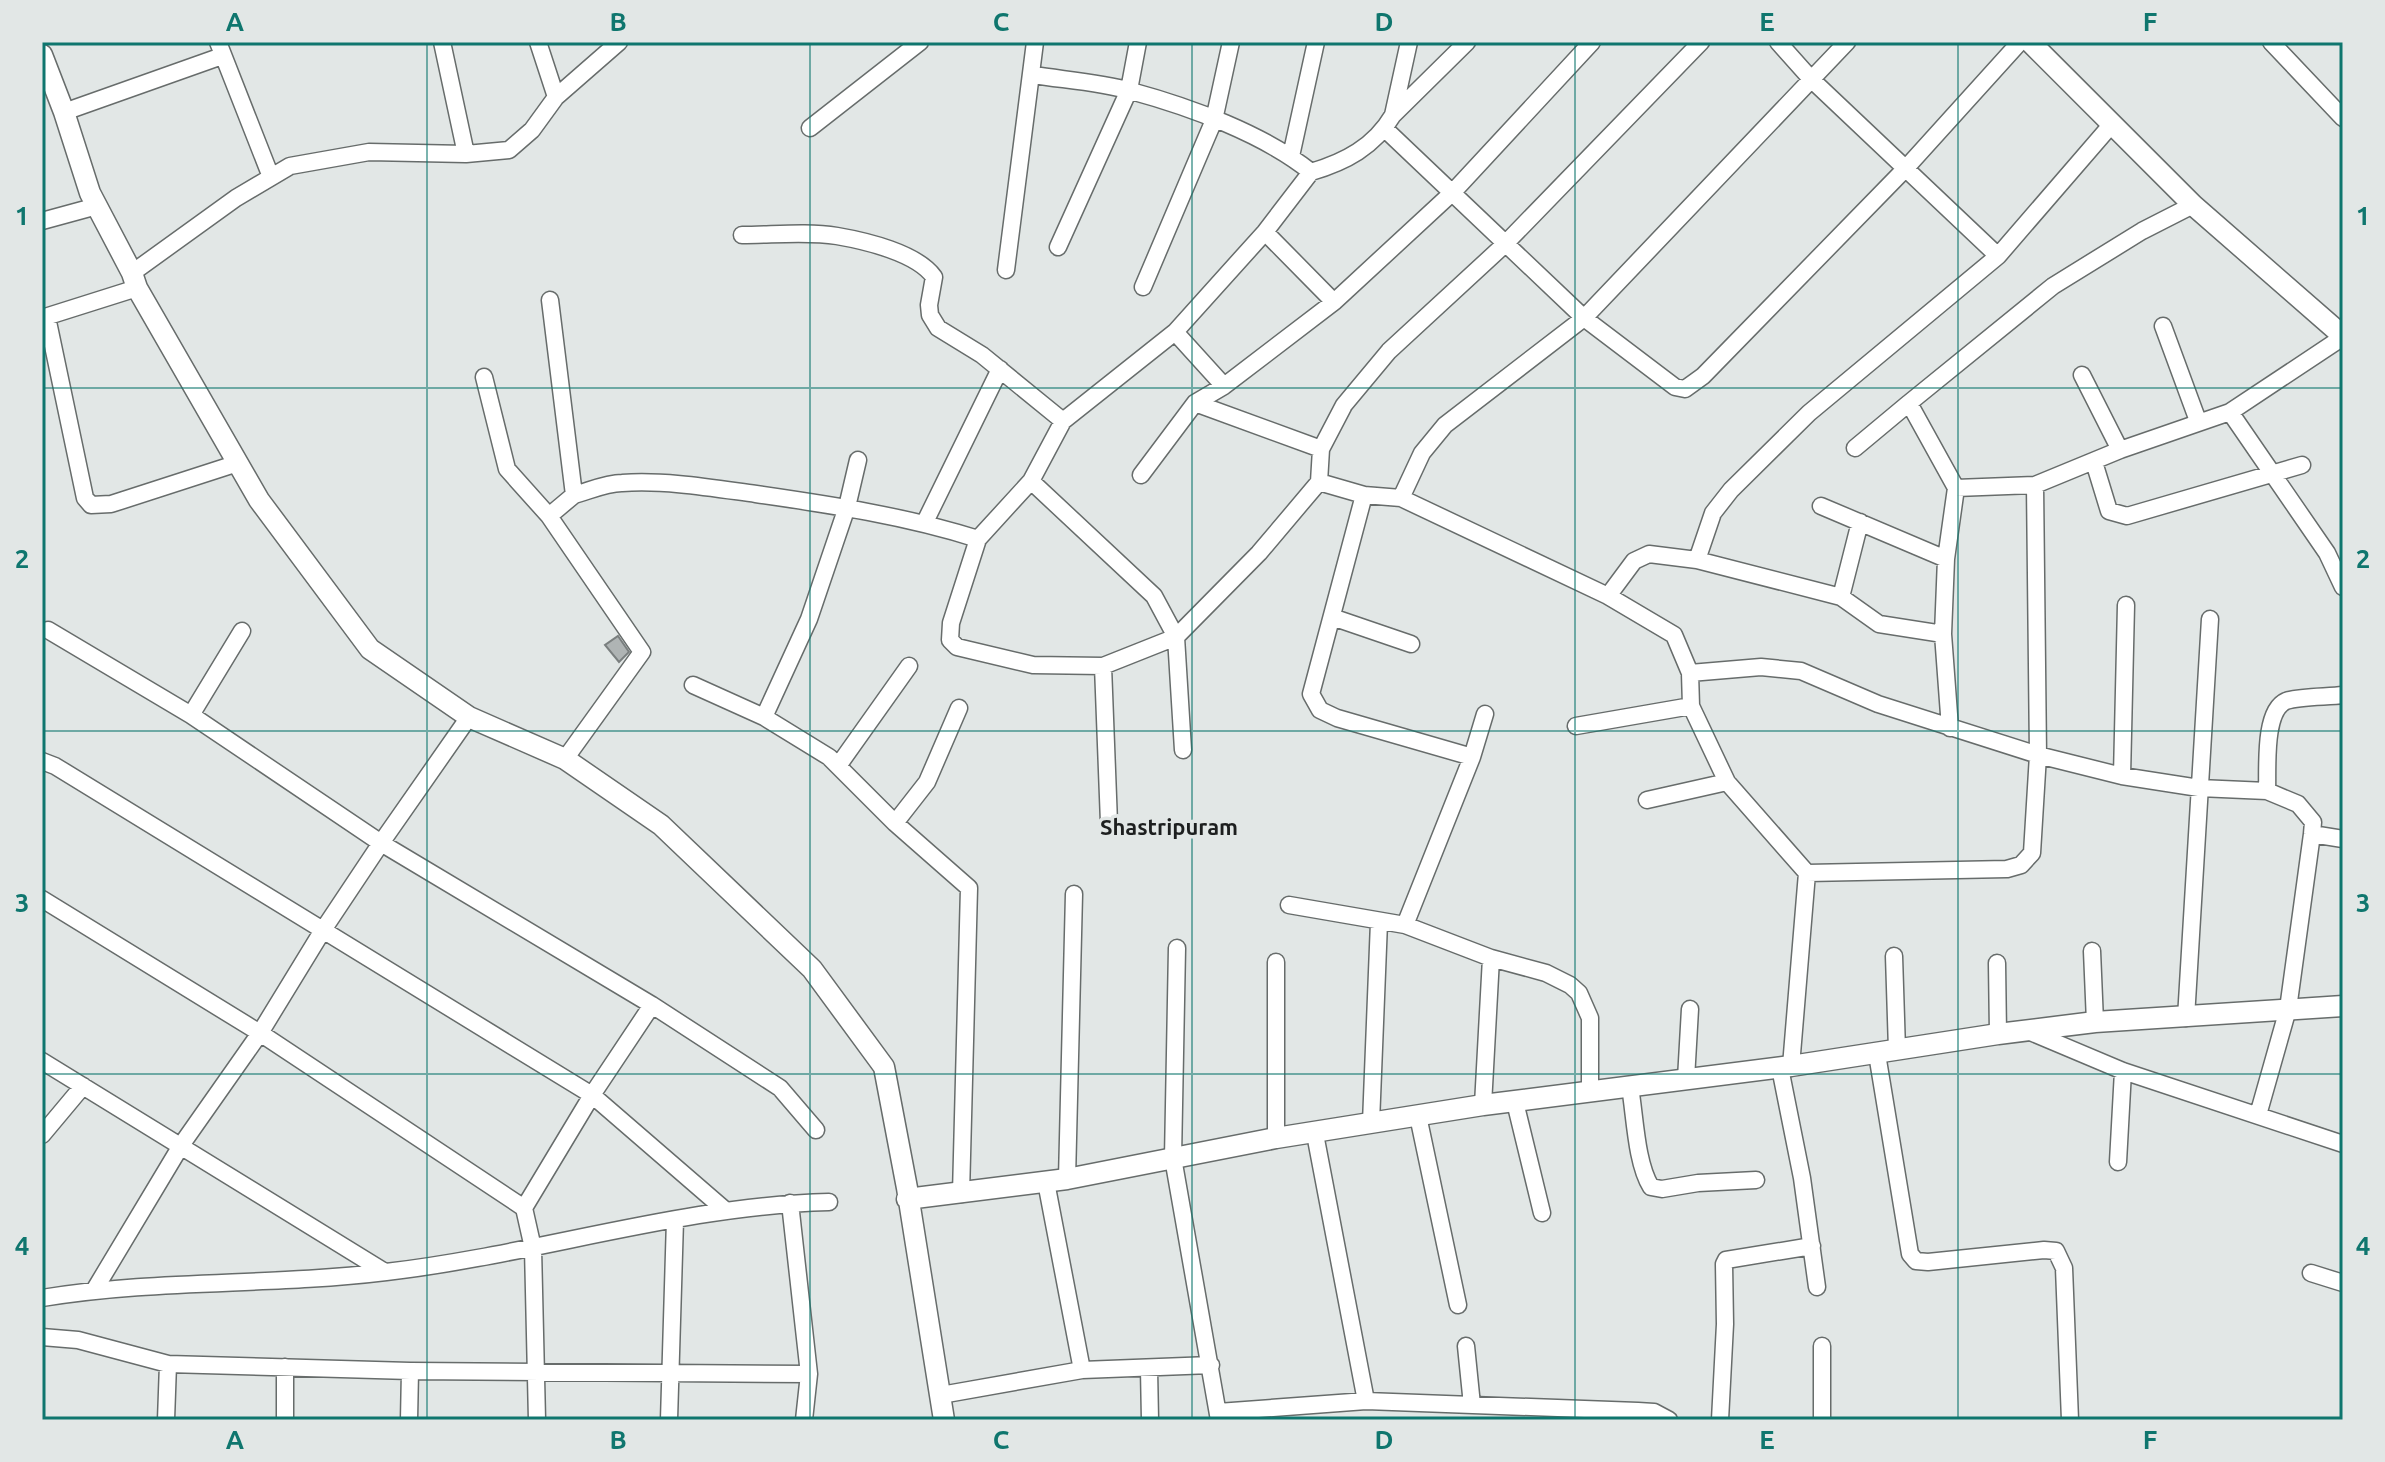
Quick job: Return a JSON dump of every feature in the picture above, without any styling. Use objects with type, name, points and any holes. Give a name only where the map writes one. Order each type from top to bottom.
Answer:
[{"type":"street","points":[[442,42],[466,154]]},
{"type":"street","points":[[538,42],[556,97]]},
{"type":"street","points":[[238,463],[111,504],[91,505],[85,498],[45,318],[135,280],[236,198],[290,166],[369,152],[466,154],[509,150],[532,130],[556,97],[619,42]]},
{"type":"street","points":[[810,128],[920,42]]},
{"type":"street","points":[[1006,270],[1035,42]]},
{"type":"street","points":[[1058,247],[1129,90],[1138,42]]},
{"type":"street","points":[[1143,287],[1214,120],[1231,42]]},
{"type":"street","points":[[1291,156],[1316,42]]},
{"type":"street","points":[[1389,122],[1409,42]]},
{"type":"street","points":[[1467,42],[1346,162],[1311,172],[1265,232],[1175,332],[1063,421],[1031,481],[978,539],[951,623],[950,640],[957,647],[1033,665],[1103,666],[1176,637],[1259,553],[1319,482],[1321,449],[1344,405],[1389,351],[1504,245],[1701,42]]},
{"type":"street","points":[[1141,475],[1195,403],[1224,386],[1334,302],[1453,192],[1592,42]]},
{"type":"street","points":[[1778,42],[1811,79],[1998,256]]},
{"type":"street","points":[[1401,498],[1422,453],[1445,425],[1584,318],[1847,42]]},
{"type":"street","points":[[1389,122],[1504,245],[1584,318],[1675,387],[1685,389],[1703,376],[1906,168],[2020,42]]},
{"type":"street","points":[[1956,488],[2035,485],[2120,450],[2230,412],[2343,336],[2193,205],[2030,42]]},
{"type":"street","points":[[2271,42],[2343,118]]},
{"type":"street","points":[[54,103],[220,49],[271,177]]},
{"type":"street","points":[[42,55],[54,103],[90,193],[135,280],[259,500],[370,649],[469,717],[565,759],[661,825],[812,969],[884,1067],[944,1420]]},
{"type":"street","points":[[1033,75],[1129,90],[1214,120],[1291,156],[1311,172]]},
{"type":"street","points":[[1697,560],[1713,513],[1731,490],[1809,413],[1998,256],[2112,124]]},
{"type":"street","points":[[1855,448],[2053,286],[2142,231],[2193,205]]},
{"type":"street","points":[[42,221],[97,206]]},
{"type":"street","points":[[1265,232],[1334,302]]},
{"type":"street","points":[[742,235],[836,236],[903,254],[928,268],[934,277],[930,315],[938,328],[1000,369],[1063,421]]},
{"type":"street","points":[[550,300],[574,495]]},
{"type":"street","points":[[2163,326],[2198,421]]},
{"type":"street","points":[[1175,332],[1224,386]]},
{"type":"street","points":[[925,522],[1000,369]]},
{"type":"street","points":[[2082,375],[2120,450]]},
{"type":"street","points":[[484,377],[507,469],[549,516],[642,652],[565,759]]},
{"type":"street","points":[[1195,403],[1321,449]]},
{"type":"street","points":[[1909,403],[1956,488],[1946,559],[1943,634],[1950,728]]},
{"type":"street","points":[[2230,412],[2327,553],[2343,587]]},
{"type":"street","points":[[764,717],[809,619],[847,507],[858,460]]},
{"type":"street","points":[[2094,462],[2109,511],[2127,516],[2302,465]]},
{"type":"street","points":[[1031,481],[1154,596],[1176,637],[1183,750]]},
{"type":"street","points":[[549,516],[574,495],[617,483],[652,482],[847,507],[925,522],[978,539]]},
{"type":"street","points":[[1319,482],[1364,495],[1401,498],[1608,596],[1674,635],[1690,673],[1691,706],[1727,782],[1807,873],[1785,1067],[1817,1287]]},
{"type":"street","points":[[1807,873],[2007,869],[2021,865],[2032,853],[2038,755],[2035,485]]},
{"type":"street","points":[[1364,495],[1311,694],[1320,710],[1337,718],[1472,757]]},
{"type":"street","points":[[1821,506],[1946,559]]},
{"type":"street","points":[[1841,597],[1860,522]]},
{"type":"street","points":[[1608,596],[1634,561],[1649,554],[1697,560],[1841,597],[1879,624],[1943,634]]},
{"type":"street","points":[[2122,776],[2126,605]]},
{"type":"street","points":[[1332,617],[1411,644]]},
{"type":"street","points":[[2186,1018],[2210,619]]},
{"type":"street","points":[[48,630],[191,715],[381,843],[652,1005],[780,1088],[816,1130]]},
{"type":"street","points":[[191,715],[242,631]]},
{"type":"street","points":[[838,766],[909,666]]},
{"type":"street","points":[[1103,666],[1109,823]]},
{"type":"street","points":[[1690,673],[1761,667],[1801,671],[1878,704],[2038,755],[2122,776],[2199,788],[2267,791],[2298,804],[2313,822],[2312,834],[2288,1009],[2258,1115]]},
{"type":"street","points":[[693,685],[764,717],[829,757],[895,823],[969,888],[961,1194]]},
{"type":"street","points":[[2267,791],[2269,729],[2275,711],[2286,701],[2343,695]]},
{"type":"street","points":[[1576,726],[1691,706]]},
{"type":"street","points":[[895,823],[927,782],[959,708]]},
{"type":"street","points":[[1405,925],[1472,757],[1485,714]]},
{"type":"street","points":[[95,1289],[182,1144],[260,1033],[323,930],[469,717]]},
{"type":"street","points":[[42,761],[139,816],[592,1095],[725,1210]]},
{"type":"street","points":[[1647,800],[1727,782]]},
{"type":"street","points":[[2312,834],[2343,839]]},
{"type":"street","points":[[1074,894],[1056,1180],[1082,1370]]},
{"type":"street","points":[[42,899],[260,1033],[524,1208]]},
{"type":"street","points":[[1289,905],[1405,925],[1491,958],[1546,973],[1570,985],[1579,993],[1590,1018],[1590,1092]]},
{"type":"street","points":[[1371,1123],[1379,922]]},
{"type":"street","points":[[1177,948],[1173,1158],[1218,1416],[1366,1401],[1654,1412],[1669,1420]]},
{"type":"street","points":[[2092,951],[2095,1022]]},
{"type":"street","points":[[1894,956],[1887,1052],[1910,1254],[1916,1261],[1928,1262],[2056,1251],[2064,1268],[2070,1420]]},
{"type":"street","points":[[1483,1105],[1491,958]]},
{"type":"street","points":[[1276,962],[1276,1138]]},
{"type":"street","points":[[1997,963],[1998,1034]]},
{"type":"street","points":[[537,1420],[533,1248],[524,1208],[592,1095],[652,1005]]},
{"type":"street","points":[[907,1199],[1056,1180],[1276,1138],[1483,1105],[1785,1067],[1998,1034],[2095,1022],[2343,1006]]},
{"type":"street","points":[[1686,1079],[1690,1009]]},
{"type":"street","points":[[2028,1031],[2123,1071],[2342,1141]]},
{"type":"street","points":[[42,1061],[182,1144],[385,1272]]},
{"type":"street","points":[[2118,1162],[2123,1071]]},
{"type":"street","points":[[42,1135],[83,1086]]},
{"type":"street","points":[[1630,1087],[1641,1159],[1651,1187],[1662,1189],[1698,1183],[1756,1180]]},
{"type":"street","points":[[1515,1102],[1542,1213]]},
{"type":"street","points":[[1418,1116],[1458,1305]]},
{"type":"street","points":[[1315,1134],[1366,1401]]},
{"type":"street","points":[[42,1298],[95,1289],[385,1272],[533,1248],[725,1210],[829,1202]]},
{"type":"street","points":[[790,1203],[809,1374],[804,1420]]},
{"type":"street","points":[[669,1420],[675,1220]]},
{"type":"street","points":[[1720,1420],[1726,1260],[1812,1246]]},
{"type":"street","points":[[2311,1273],[2343,1283]]},
{"type":"street","points":[[42,1337],[78,1340],[168,1364],[410,1371],[809,1374]]},
{"type":"street","points":[[1466,1346],[1472,1405]]},
{"type":"street","points":[[1822,1346],[1822,1420]]},
{"type":"street","points":[[166,1420],[168,1364]]},
{"type":"street","points":[[941,1395],[1082,1370],[1211,1365]]},
{"type":"street","points":[[285,1367],[285,1420]]},
{"type":"street","points":[[1149,1369],[1150,1420]]},
{"type":"street","points":[[409,1420],[410,1371]]},
{"type":"building","points":[[618,636],[629,652],[619,662],[605,645]]},
{"type":"district","name":"Shastripuram","points":[[1169,826]]}]
